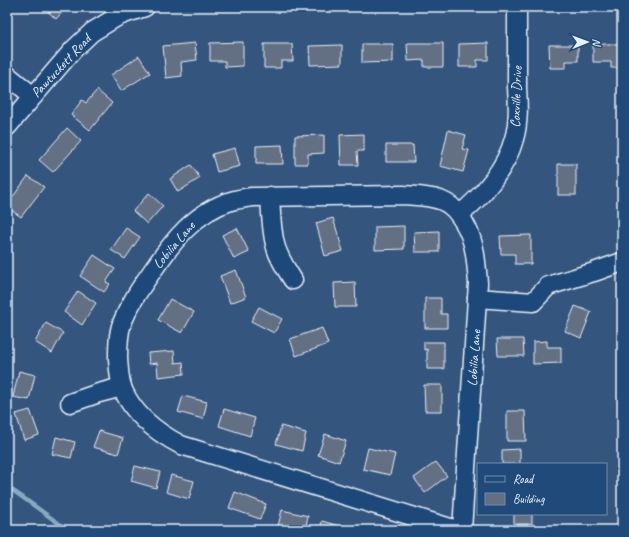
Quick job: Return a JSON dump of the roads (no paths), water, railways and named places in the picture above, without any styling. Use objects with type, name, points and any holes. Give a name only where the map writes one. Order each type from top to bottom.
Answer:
[{"type":"street","name":"Pawtuckett Road","points":[[7,127],[73,50],[113,12],[124,14],[145,7]]},
{"type":"street","name":"Coxville Drive","points":[[459,215],[466,210],[483,192],[498,173],[509,152],[514,138],[518,116],[517,7]]},
{"type":"street","points":[[7,75],[33,96]]},
{"type":"street","name":"Lobilia Lane","points":[[457,530],[181,445],[169,439],[150,425],[139,414],[122,387],[119,373],[119,334],[122,323],[131,304],[169,248],[190,224],[218,205],[232,200],[270,196],[403,195],[442,200],[454,208],[466,225],[474,244],[478,283],[462,530]]},
{"type":"street","points":[[270,196],[272,227],[275,244],[281,260],[293,280]]},
{"type":"street","points":[[477,298],[532,302],[548,286],[622,262]]},
{"type":"street","points":[[70,402],[122,387]]},
{"type":"waterway","points":[[7,487],[68,530]]}]
